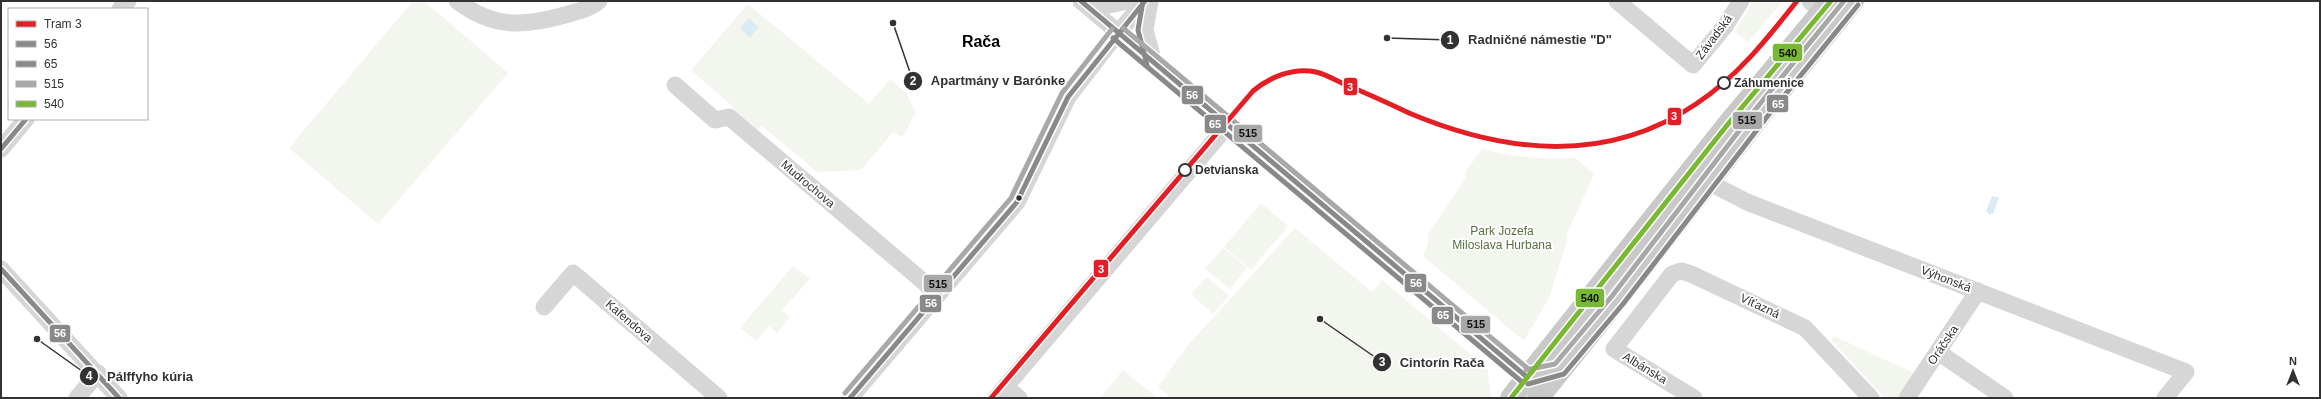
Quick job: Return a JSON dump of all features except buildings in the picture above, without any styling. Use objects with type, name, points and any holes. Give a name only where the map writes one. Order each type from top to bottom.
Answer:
[{"type":"main road","points":[[1538,398],[1853,1]]},
{"type":"main road","points":[[1527,388],[1684,179],[1804,31],[1817,3]]},
{"type":"main road","points":[[1511,398],[1559,370]]},
{"type":"street","points":[[456,1],[488,19],[507,23],[526,23],[573,13],[599,1]]},
{"type":"street","points":[[1082,2],[1109,5],[1129,1]]},
{"type":"street","points":[[850,398],[1017,202],[1068,97],[1145,1]]},
{"type":"street","points":[[1150,1],[1145,30],[1154,63]]},
{"type":"street","name":"Závadská","points":[[1617,1],[1693,65],[1725,26],[1733,4]]},
{"type":"street","points":[[1082,2],[1228,125],[1527,388]]},
{"type":"street","points":[[1817,3],[1828,21],[1826,34]]},
{"type":"street","name":"Mudrochova","points":[[675,85],[715,120],[729,117],[938,294]]},
{"type":"street","points":[[1,149],[25,120]]},
{"type":"street","points":[[1019,398],[1000,392],[1228,125]]},
{"type":"street","points":[[1684,179],[1708,182]]},
{"type":"street","name":"Výhonská","points":[[1708,182],[1747,202],[2186,372],[2165,398]]},
{"type":"street","points":[[1,269],[98,373],[119,398]]},
{"type":"street","name":"Víťazná","points":[[1641,315],[1672,274],[1681,271],[1691,274],[1805,328],[1871,398]]},
{"type":"street","name":"Kafendova","points":[[544,307],[573,273],[719,398]]},
{"type":"street","name":"Oráčska","points":[[1907,398],[1978,291]]},
{"type":"street","name":"Albánska","points":[[1641,315],[1614,349],[1694,398]]},
{"type":"street","points":[[1938,352],[2005,398]]},
{"type":"street","points":[[77,398],[98,373]]},
{"type":"green space","points":[[413,1],[424,1],[508,73],[378,224],[289,148]]},
{"type":"green space","points":[[1753,1],[1783,1],[1748,42],[1735,32]]},
{"type":"green space","points":[[748,4],[869,104],[890,79],[907,94],[916,113],[902,137],[893,132],[861,170],[817,172],[762,126],[755,132],[740,119],[731,105],[691,70]]},
{"type":"green space","name":"Park Jozefa Miloslava Hurbana","points":[[1482,149],[1528,157],[1552,159],[1575,158],[1594,174],[1567,234],[1567,241],[1549,298],[1524,341],[1423,256],[1428,243],[1428,234],[1466,178],[1465,172]]},
{"type":"green space","points":[[1261,203],[1288,226],[1251,270],[1224,247]]},
{"type":"green space","points":[[1295,228],[1372,292],[1382,280],[1487,368],[1491,398],[1171,398],[1158,387],[1189,344]]},
{"type":"green space","points":[[1223,248],[1247,268],[1230,289],[1205,269]]},
{"type":"green space","points":[[793,266],[810,279],[782,310],[790,317],[777,333],[769,326],[756,341],[740,328]]},
{"type":"green space","points":[[1207,277],[1229,296],[1213,314],[1191,294]]},
{"type":"green space","points":[[1834,336],[1914,373],[1897,398],[1885,398],[1831,340]]},
{"type":"green space","points":[[1123,370],[1158,398],[1100,398]]},
{"type":"shaded area","points":[[749,18],[759,27],[750,38],[740,28]]},
{"type":"shaded area","points":[[1992,196],[1999,198],[1993,214],[1991,213],[1990,215],[1986,211]]},
{"type":"tram line","name":"3","points":[[991,398],[1253,91],[1267,81],[1290,72],[1316,72],[1409,113],[1445,127],[1481,137],[1518,144],[1554,146],[1591,144],[1627,137],[1662,124],[1696,104],[1725,82],[1751,57],[1797,1]]},
{"type":"transit line","name":"56","points":[[1081,1],[1527,377]]},
{"type":"transit line","name":"65","points":[[1143,1],[1138,30],[1147,65]]},
{"type":"transit line","name":"56","points":[[850,398],[1017,202],[1068,97],[1145,1]]},
{"type":"transit line","name":"540","points":[[1511,398],[1728,124],[1831,1]]},
{"type":"transit line","name":"515","points":[[1526,370],[1555,364],[1612,296],[1759,105],[1844,1]]},
{"type":"transit line","name":"65","points":[[1528,384],[1564,374],[1623,304],[1770,113],[1858,5]]},
{"type":"transit line","name":"515","points":[[1123,28],[1532,372]]},
{"type":"transit line","name":"515","points":[[845,393],[1011,198],[1062,93],[1112,29]]},
{"type":"transit line","name":"65","points":[[1113,38],[1522,382]]},
{"type":"transit line","name":"56","points":[[1,149],[25,120]]},
{"type":"transit line","name":"56","points":[[1,269],[119,398]]},
{"type":"place","name":"Apartmány v Barónke","points":[[893,23]]},
{"type":"place","name":"Radničné námestie \"D\"","points":[[1387,38]]},
{"type":"place","name":"Záhumenice","points":[[1724,83]]},
{"type":"place","name":"Detvianska","points":[[1185,170]]},
{"type":"place","name":"Cintorín Rača","points":[[1320,319]]},
{"type":"place","name":"Pálffyho kúria","points":[[37,339]]},
{"type":"district","name":"Rača","points":[[981,41]]}]
